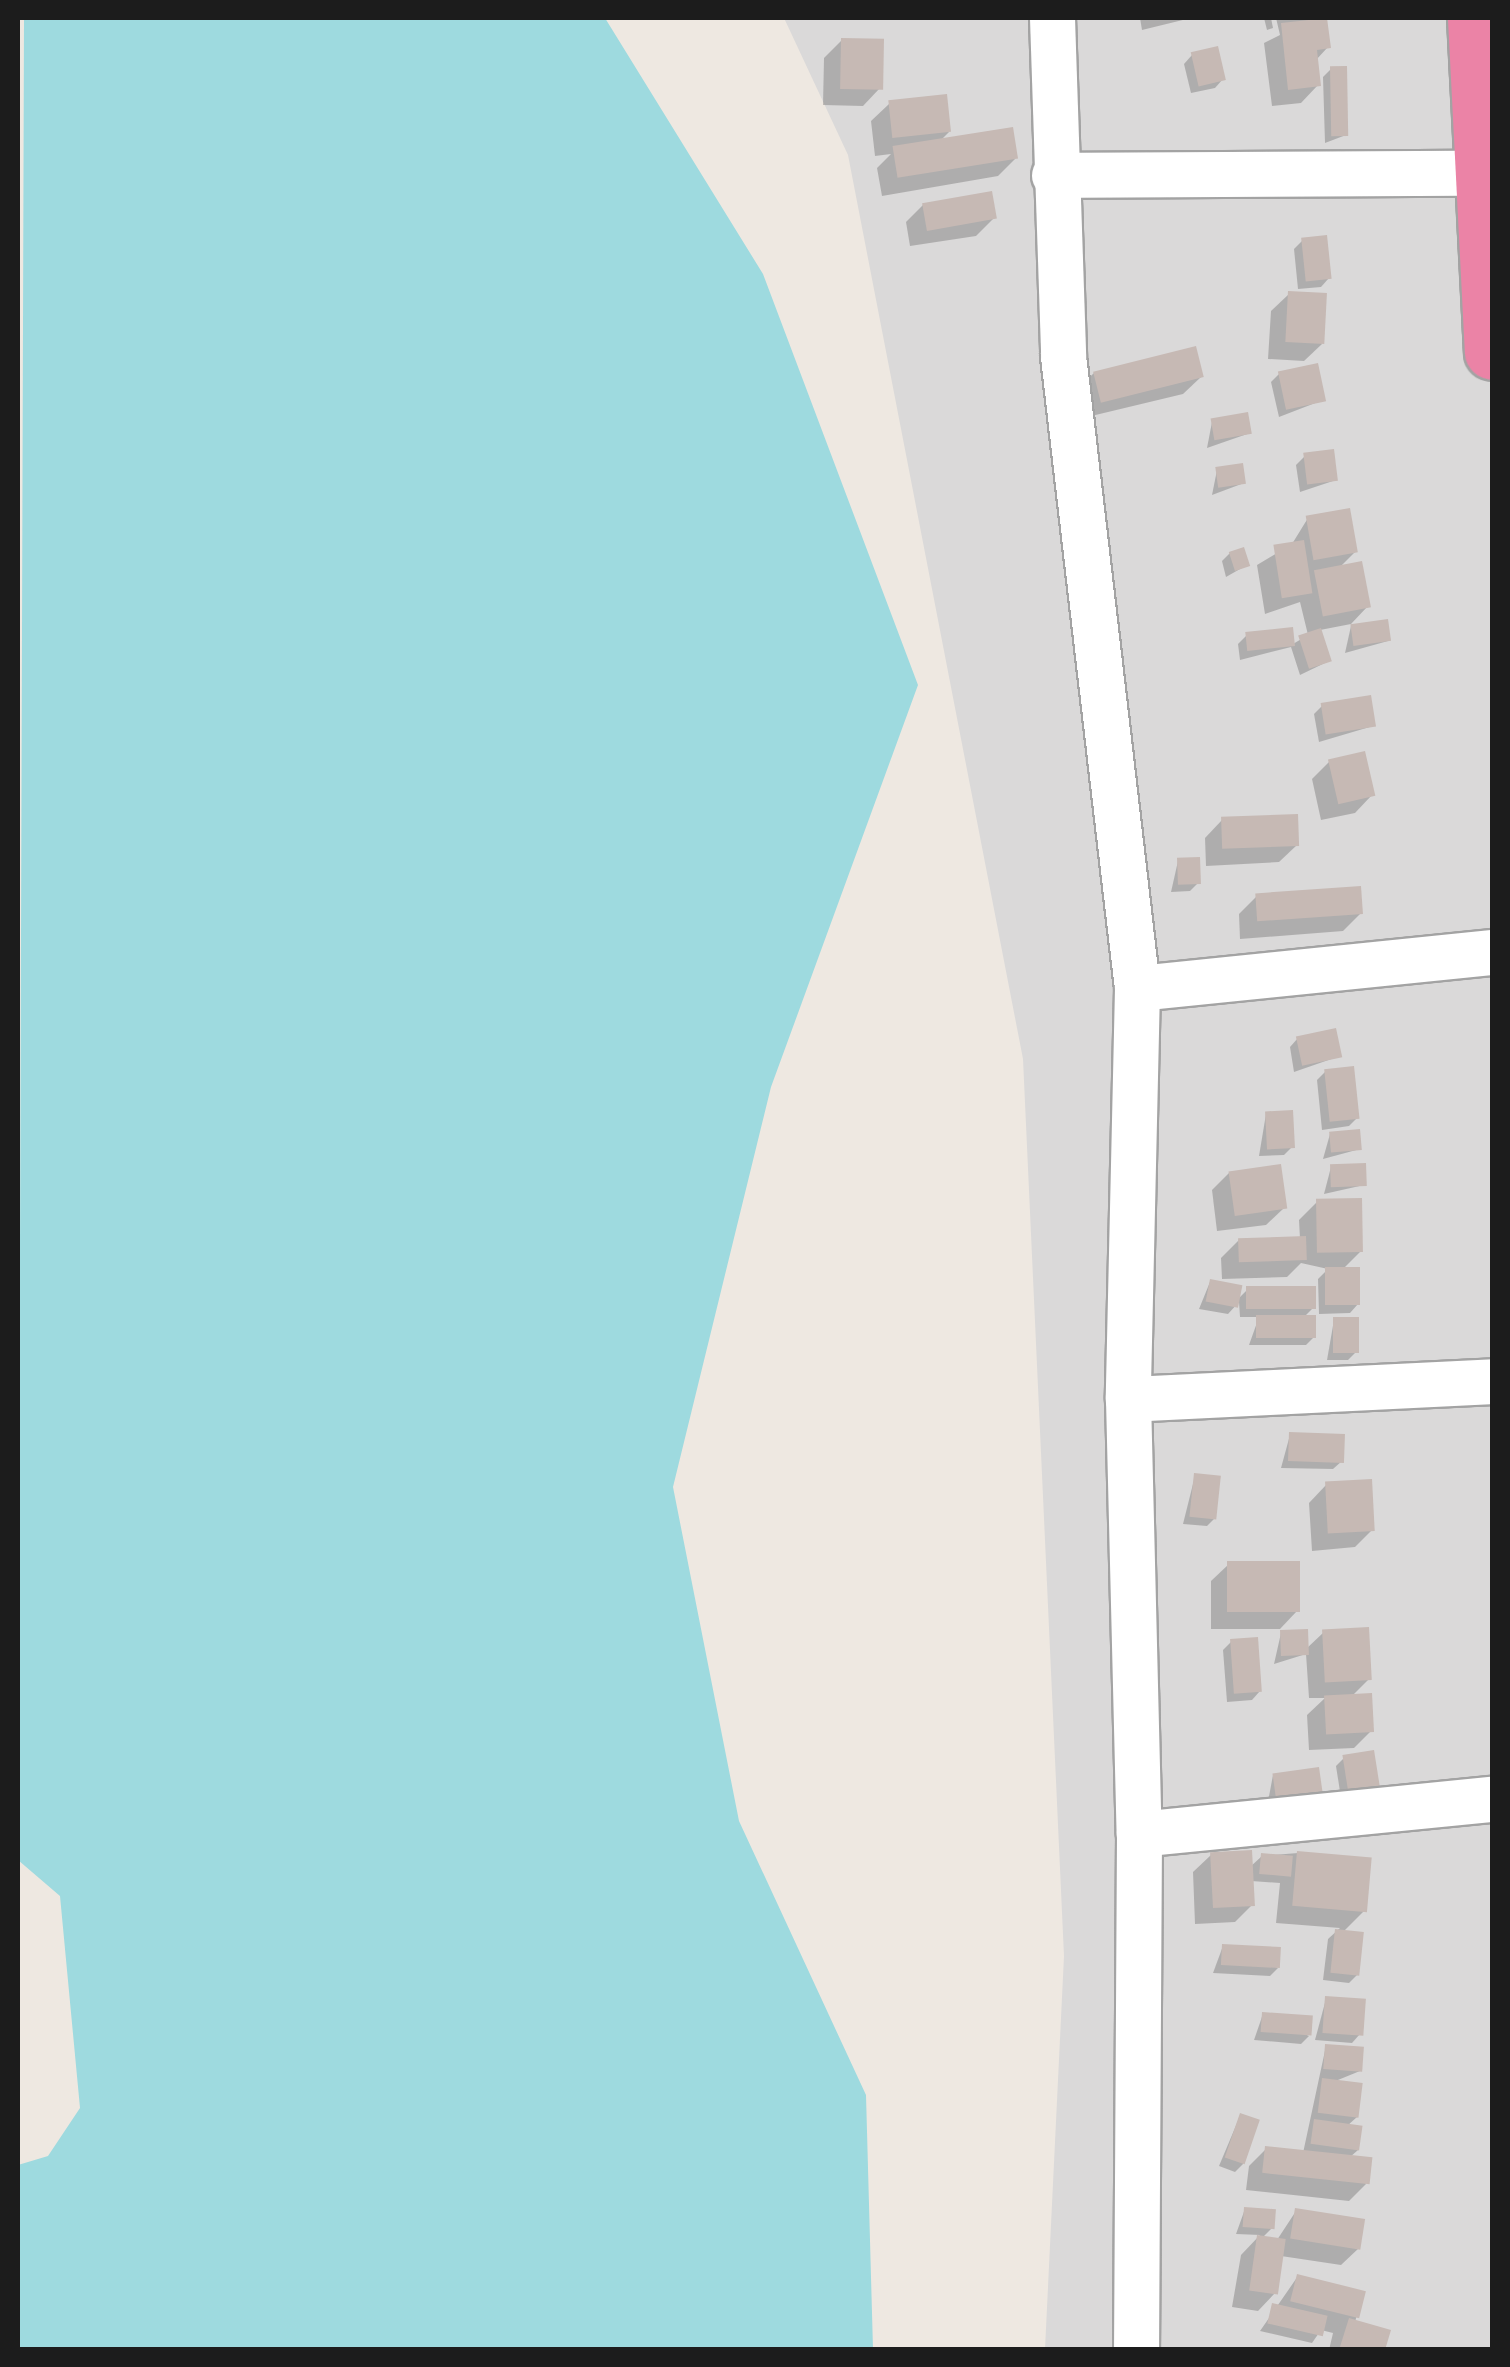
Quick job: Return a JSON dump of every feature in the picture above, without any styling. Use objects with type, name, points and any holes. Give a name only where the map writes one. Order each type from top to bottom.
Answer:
[{"type":"highway","points":[[1475,18],[1489,173],[1492,352]]},
{"type":"street","points":[[1052,18],[1054,176],[1063,356],[1136,988],[1128,1399],[1139,1834],[1136,2350]]},
{"type":"street","points":[[1054,176],[1489,173]]},
{"type":"street","points":[[1136,988],[1492,952]]},
{"type":"street","points":[[1128,1399],[1492,1381]]},
{"type":"street","points":[[1139,1834],[1492,1799]]},
{"type":"shaded area","points":[[784,18],[1492,18],[1492,2349],[1045,2349],[1064,1956],[1023,1059],[848,155]]},
{"type":"water","points":[[24,18],[605,18],[763,274],[918,685],[771,1087],[673,1487],[739,1821],[866,2095],[873,2349],[18,2349],[18,2165],[48,2156],[80,2108],[60,1896],[18,1860]]},
{"type":"building","points":[[1327,18],[1331,48],[1317,50],[1321,86],[1288,90],[1281,23]]},
{"type":"building","points":[[841,38],[884,39],[883,90],[840,89]]},
{"type":"building","points":[[1218,46],[1226,80],[1199,86],[1191,52]]},
{"type":"building","points":[[1330,66],[1347,66],[1348,136],[1331,136]]},
{"type":"building","points":[[947,94],[951,132],[892,138],[888,100]]},
{"type":"building","points":[[1013,127],[1018,159],[898,178],[893,146]]},
{"type":"building","points":[[992,191],[997,219],[927,231],[922,203]]},
{"type":"building","points":[[1327,235],[1332,279],[1306,281],[1301,238]]},
{"type":"building","points":[[1288,291],[1327,293],[1324,344],[1285,342]]},
{"type":"building","points":[[1196,346],[1204,377],[1101,403],[1093,372]]},
{"type":"building","points":[[1318,363],[1326,401],[1286,410],[1278,372]]},
{"type":"building","points":[[1248,412],[1252,434],[1214,440],[1211,419]]},
{"type":"building","points":[[1334,449],[1338,481],[1307,485],[1303,453]]},
{"type":"building","points":[[1243,463],[1246,484],[1218,488],[1215,467]]},
{"type":"building","points":[[1350,508],[1358,552],[1313,560],[1306,516]]},
{"type":"building","points":[[1304,540],[1312,593],[1282,598],[1273,545]]},
{"type":"building","points":[[1244,547],[1250,566],[1235,571],[1229,552]]},
{"type":"building","points":[[1362,561],[1371,607],[1323,616],[1314,570]]},
{"type":"building","points":[[1388,619],[1391,641],[1353,646],[1350,624]]},
{"type":"building","points":[[1293,627],[1295,646],[1247,651],[1245,632]]},
{"type":"building","points":[[1321,628],[1332,661],[1309,669],[1298,635]]},
{"type":"building","points":[[1371,695],[1376,727],[1326,735],[1321,703]]},
{"type":"building","points":[[1365,751],[1375,796],[1338,804],[1328,760]]},
{"type":"building","points":[[1298,814],[1299,846],[1222,849],[1221,817]]},
{"type":"building","points":[[1200,857],[1201,884],[1178,885],[1177,858]]},
{"type":"building","points":[[1361,886],[1363,914],[1257,921],[1255,893]]},
{"type":"building","points":[[1336,1028],[1342,1057],[1302,1066],[1296,1037]]},
{"type":"building","points":[[1354,1066],[1360,1119],[1330,1122],[1324,1069]]},
{"type":"building","points":[[1293,1110],[1295,1148],[1267,1149],[1265,1111]]},
{"type":"building","points":[[1360,1129],[1362,1150],[1331,1153],[1329,1132]]},
{"type":"building","points":[[1366,1163],[1367,1186],[1331,1187],[1330,1164]]},
{"type":"building","points":[[1281,1164],[1287,1209],[1235,1216],[1229,1171]]},
{"type":"building","points":[[1362,1198],[1363,1252],[1317,1253],[1316,1199]]},
{"type":"building","points":[[1306,1236],[1307,1260],[1239,1262],[1238,1238]]},
{"type":"building","points":[[1325,1267],[1360,1267],[1360,1305],[1325,1305]]},
{"type":"building","points":[[1210,1279],[1242,1285],[1238,1308],[1206,1302]]},
{"type":"building","points":[[1246,1286],[1316,1286],[1316,1309],[1246,1309]]},
{"type":"building","points":[[1256,1315],[1316,1315],[1316,1338],[1256,1338]]},
{"type":"building","points":[[1333,1317],[1359,1317],[1359,1353],[1333,1353]]},
{"type":"building","points":[[1289,1432],[1345,1434],[1344,1463],[1288,1461]]},
{"type":"building","points":[[1194,1473],[1221,1476],[1216,1520],[1189,1517]]},
{"type":"building","points":[[1372,1479],[1375,1531],[1328,1533],[1325,1481]]},
{"type":"building","points":[[1227,1561],[1300,1561],[1300,1612],[1227,1612]]},
{"type":"building","points":[[1369,1627],[1372,1680],[1325,1682],[1322,1629]]},
{"type":"building","points":[[1308,1629],[1309,1655],[1281,1656],[1280,1630]]},
{"type":"building","points":[[1258,1637],[1262,1692],[1234,1694],[1230,1639]]},
{"type":"building","points":[[1372,1693],[1374,1732],[1326,1734],[1324,1696]]},
{"type":"building","points":[[1374,1750],[1380,1787],[1348,1792],[1342,1755]]},
{"type":"building","points":[[1319,1767],[1323,1795],[1276,1801],[1272,1774]]},
{"type":"building","points":[[1252,1850],[1255,1906],[1213,1908],[1210,1852]]},
{"type":"building","points":[[1297,1851],[1372,1858],[1367,1912],[1292,1906]]},
{"type":"building","points":[[1261,1853],[1293,1856],[1291,1877],[1259,1874]]},
{"type":"building","points":[[1335,1929],[1364,1932],[1359,1976],[1330,1973]]},
{"type":"building","points":[[1222,1944],[1281,1947],[1280,1968],[1221,1965]]},
{"type":"building","points":[[1325,1996],[1366,1999],[1363,2036],[1322,2033]]},
{"type":"building","points":[[1262,2012],[1313,2016],[1311,2036],[1261,2032]]},
{"type":"building","points":[[1325,2044],[1364,2047],[1362,2072],[1323,2069]]},
{"type":"building","points":[[1322,2078],[1363,2083],[1358,2118],[1318,2113]]},
{"type":"building","points":[[1240,2113],[1260,2120],[1245,2164],[1225,2157]]},
{"type":"building","points":[[1314,2119],[1363,2126],[1359,2151],[1311,2144]]},
{"type":"building","points":[[1265,2146],[1372,2157],[1370,2184],[1262,2173]]},
{"type":"building","points":[[1244,2207],[1276,2209],[1275,2229],[1243,2227]]},
{"type":"building","points":[[1295,2208],[1365,2219],[1360,2250],[1290,2239]]},
{"type":"building","points":[[1257,2235],[1286,2239],[1278,2294],[1249,2290]]},
{"type":"building","points":[[1297,2274],[1366,2291],[1359,2318],[1290,2301]]},
{"type":"building","points":[[1272,2303],[1328,2316],[1323,2336],[1267,2323]]},
{"type":"building","points":[[1349,2318],[1391,2330],[1385,2350],[1339,2350]]}]
